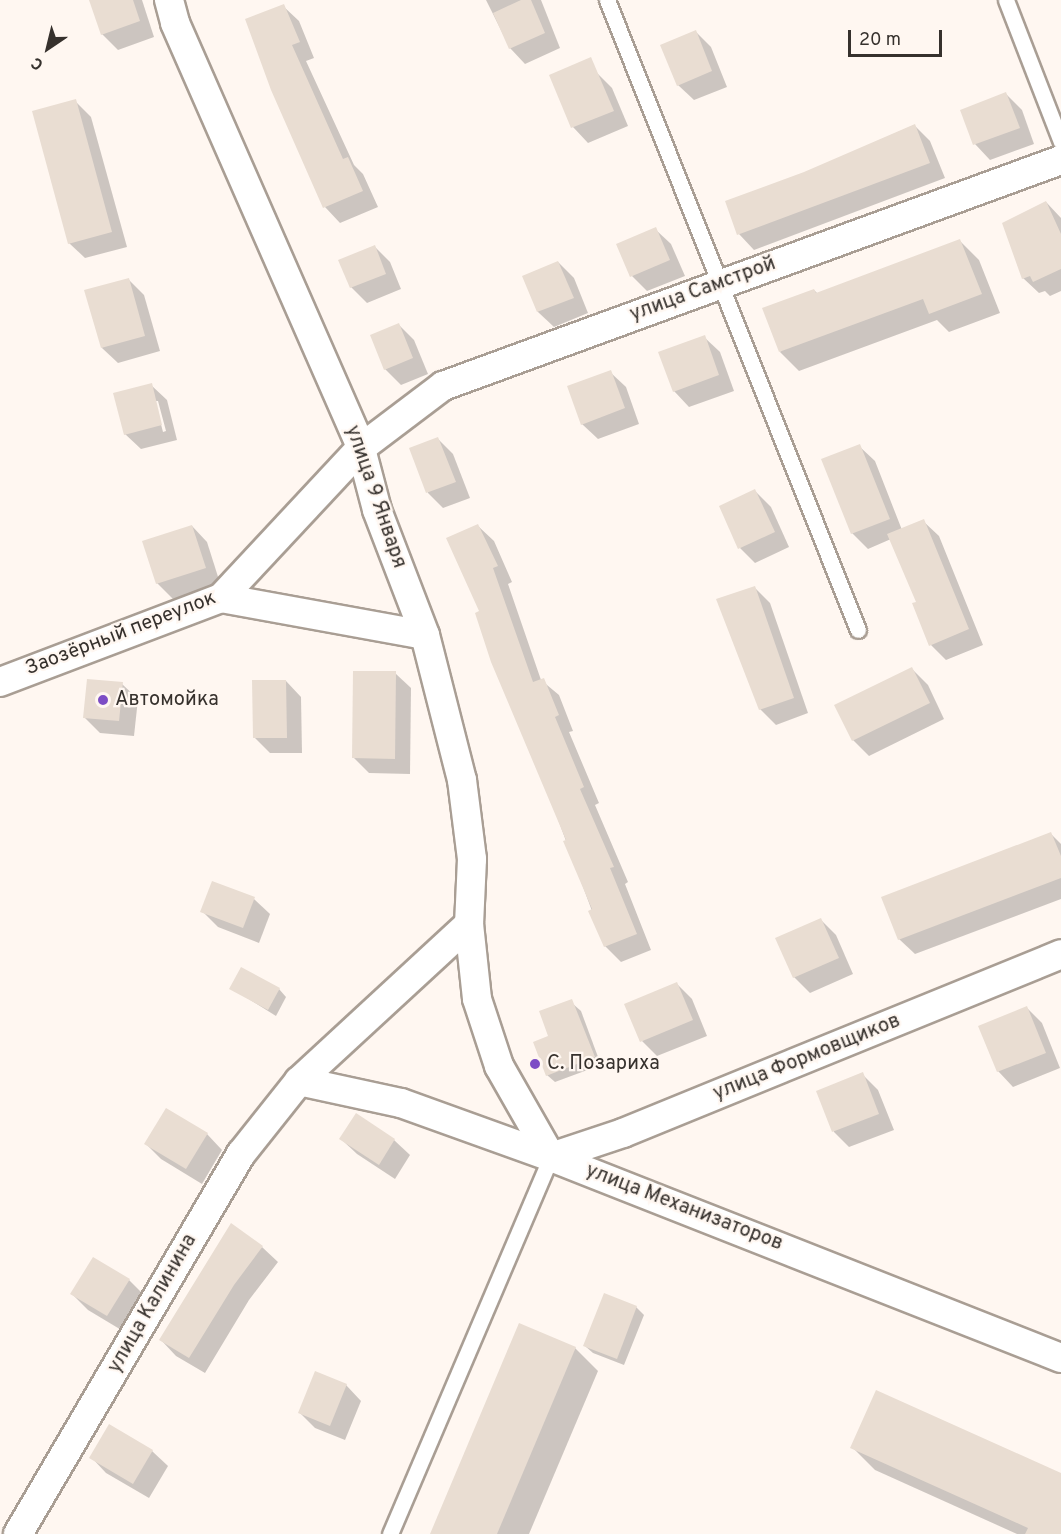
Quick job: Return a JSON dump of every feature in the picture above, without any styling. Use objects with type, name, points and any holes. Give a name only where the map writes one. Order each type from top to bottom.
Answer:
[{"type":"street","name":"улица 9 Января","points":[[169,0],[175,23],[361,448],[377,510],[425,635],[462,780],[472,859],[469,924],[477,999],[499,1066],[551,1157]]},
{"type":"street","name":"улица Самстрой","points":[[361,448],[443,386],[1061,160]]},
{"type":"street","name":"Заозёрный переулок","points":[[0,682],[221,598],[361,448]]},
{"type":"street","points":[[221,598],[425,635]]},
{"type":"street","name":"улица Калинина","points":[[18,1534],[241,1154],[299,1081],[469,924]]},
{"type":"street","name":"улица Формовщиков","points":[[551,1157],[623,1133],[1061,954]]},
{"type":"street","name":"улица Механизаторов","points":[[299,1081],[401,1103],[551,1157],[1061,1358]]},
{"type":"lane","points":[[607,0],[718,284],[858,630]]},
{"type":"lane","points":[[1006,0],[1061,142]]},
{"type":"lane","points":[[390,1534],[551,1157]]},
{"type":"building","points":[[89,0],[133,0],[140,21],[101,35]]},
{"type":"building","points":[[521,0],[531,0],[545,33],[509,49],[493,13]]},
{"type":"building","points":[[284,4],[300,42],[292,45],[343,159],[348,157],[363,191],[323,208],[271,90],[245,19]]},
{"type":"building","points":[[696,30],[712,71],[677,86],[660,45]]},
{"type":"building","points":[[591,57],[614,111],[571,128],[549,75]]},
{"type":"building","points":[[1006,92],[1020,128],[973,145],[960,110]]},
{"type":"building","points":[[76,99],[112,232],[68,244],[32,111]]},
{"type":"building","points":[[915,124],[930,163],[737,235],[725,201],[804,172]]},
{"type":"building","points":[[1046,201],[1061,234],[1061,269],[1033,282],[1030,276],[1022,279],[1002,223]]},
{"type":"building","points":[[656,227],[670,260],[630,277],[616,244]]},
{"type":"building","points":[[960,239],[982,294],[929,314],[923,299],[779,352],[762,308],[814,289],[816,293]]},
{"type":"building","points":[[375,245],[386,274],[350,288],[338,260]]},
{"type":"building","points":[[558,261],[574,298],[537,312],[522,276]]},
{"type":"building","points":[[129,278],[145,336],[101,348],[84,290]]},
{"type":"building","points":[[399,323],[413,358],[384,370],[370,335]]},
{"type":"building","points":[[705,335],[719,375],[673,392],[658,352]]},
{"type":"building","points":[[611,370],[625,408],[581,425],[567,386]]},
{"type":"building","points":[[152,383],[162,425],[124,435],[113,393]]},
{"type":"building","points":[[438,437],[456,482],[426,493],[409,448]]},
{"type":"building","points":[[860,444],[890,519],[851,534],[821,459]]},
{"type":"building","points":[[755,489],[775,532],[738,549],[719,506]]},
{"type":"building","points":[[924,519],[969,629],[929,646],[912,603],[916,602],[887,534]]},
{"type":"building","points":[[478,524],[498,566],[493,568],[533,682],[544,678],[559,715],[555,717],[584,787],[580,789],[614,867],[610,868],[637,934],[604,947],[588,911],[592,909],[563,841],[566,840],[491,662],[475,613],[479,611],[446,538]]},
{"type":"building","points":[[192,525],[206,568],[156,584],[142,541]]},
{"type":"building","points":[[755,586],[794,698],[759,710],[716,599]]},
{"type":"building","points":[[912,667],[930,703],[852,741],[834,705]]},
{"type":"building","points":[[353,671],[396,671],[395,759],[352,758]]},
{"type":"building","name":"Автомойка","points":[[87,679],[123,682],[119,721],[83,718]]},
{"type":"building","points":[[252,680],[286,680],[287,738],[253,738]]},
{"type":"building","points":[[1051,832],[1061,856],[1061,878],[898,940],[881,897]]},
{"type":"building","points":[[212,881],[255,897],[243,928],[200,912]]},
{"type":"building","points":[[821,918],[839,958],[793,978],[775,938]]},
{"type":"building","points":[[241,967],[280,988],[268,1010],[229,989]]},
{"type":"building","points":[[677,982],[693,1020],[640,1042],[624,1004]]},
{"type":"building","points":[[572,999],[595,1057],[546,1076],[533,1042],[548,1036],[539,1011]]},
{"type":"building","points":[[1027,1006],[1046,1053],[997,1072],[978,1026]]},
{"type":"building","points":[[863,1072],[879,1114],[832,1132],[816,1091]]},
{"type":"building","points":[[166,1108],[208,1133],[186,1169],[144,1144]]},
{"type":"building","points":[[356,1113],[395,1139],[379,1165],[339,1139]]},
{"type":"building","points":[[231,1223],[263,1246],[234,1285],[189,1358],[159,1340]]},
{"type":"building","points":[[93,1257],[130,1279],[107,1316],[70,1294]]},
{"type":"building","points":[[604,1293],[637,1306],[617,1359],[583,1346]]},
{"type":"building","points":[[519,1323],[576,1347],[497,1534],[430,1534]]},
{"type":"building","points":[[315,1371],[347,1384],[330,1426],[298,1413]]},
{"type":"building","points":[[876,1390],[1061,1473],[1061,1534],[1025,1534],[1028,1528],[850,1448]]},
{"type":"building","points":[[109,1424],[153,1450],[133,1484],[89,1458]]},
{"type":"place","name":"Автомойка","points":[[103,700]]},
{"type":"place","name":"С. Позариха","points":[[535,1064]]}]
